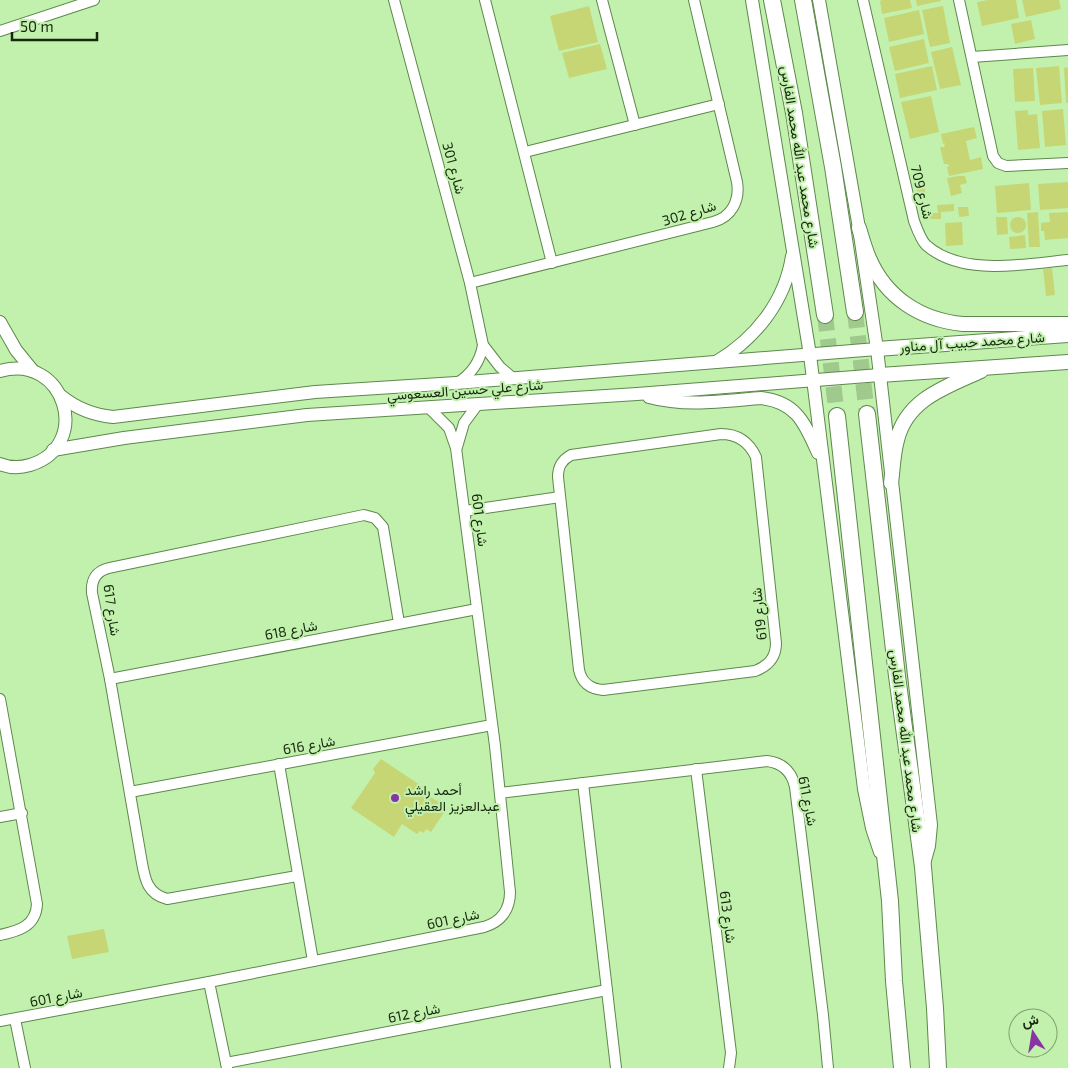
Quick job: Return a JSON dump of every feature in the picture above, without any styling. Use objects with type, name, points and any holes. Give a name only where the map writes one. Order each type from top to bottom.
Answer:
[{"type":"main road","name":"شارع محمد عبد الله محمد الفارس","points":[[772,0],[794,112],[825,315]]},
{"type":"main road","points":[[803,0],[833,167],[855,312]]},
{"type":"main road","points":[[859,228],[870,260],[885,284],[903,302],[925,316],[944,322],[963,324],[1068,324]]},
{"type":"main road","name":"شارع محمد حبيب آل مناور","points":[[877,349],[1068,335]]},
{"type":"main road","name":"شارع محمد حبيب آل مناور","points":[[880,374],[1068,362]]},
{"type":"main road","points":[[891,483],[897,438],[912,410],[930,394],[991,367]]},
{"type":"main road","name":"شارع محمد عبد الله محمد الفارس","points":[[867,414],[897,676],[923,867],[938,1068]]},
{"type":"main road","points":[[837,416],[886,870],[902,1068]]},
{"type":"main road","points":[[891,1068],[894,981]]},
{"type":"street","points":[[0,31],[94,0]]},
{"type":"street","name":"شارع 301","points":[[394,0],[470,283],[484,345],[500,367],[514,379]]},
{"type":"street","points":[[485,0],[552,263]]},
{"type":"street","points":[[602,0],[635,125]]},
{"type":"street","name":"شارع 302","points":[[470,283],[713,222],[720,220],[730,212],[736,201],[738,188],[694,0]]},
{"type":"street","points":[[752,0],[810,355],[864,789],[872,828],[886,870]]},
{"type":"street","points":[[819,0],[859,228],[880,374],[931,825],[929,846],[923,867]]},
{"type":"street","name":"شارع 709","points":[[863,0],[914,222],[925,244],[944,258],[983,267],[1068,260]]},
{"type":"street","points":[[959,0],[993,156],[998,163],[1006,166],[1068,163]]},
{"type":"street","points":[[972,57],[1068,50]]},
{"type":"street","points":[[525,152],[719,104]]},
{"type":"street","points":[[713,363],[726,356],[749,338],[768,316],[787,277],[793,249]]},
{"type":"street","name":"شارع علي حسين العسعوسي","points":[[0,322],[16,350],[33,371],[50,381],[61,396],[85,411],[103,416],[315,392],[514,379],[877,349]]},
{"type":"street","points":[[456,383],[465,378],[478,364],[484,345]]},
{"type":"street","points":[[0,371],[17,368],[33,371]]},
{"type":"street","name":"شارع علي حسين العسعوسي","points":[[53,450],[100,441],[307,415],[637,394],[880,374]]},
{"type":"street","points":[[637,394],[668,401],[685,402],[717,402],[762,398],[780,402],[793,410],[802,420],[824,465]]},
{"type":"street","points":[[0,464],[15,467],[26,466],[45,458],[53,450],[60,441],[66,419],[65,407],[61,396]]},
{"type":"street","name":"شارع 601","points":[[456,448],[460,431],[478,404]]},
{"type":"street","name":"شارع 601","points":[[0,1022],[484,927],[500,919],[510,904],[510,892],[492,725],[465,511],[456,448],[448,428],[429,408]]},
{"type":"street","name":"شارع 619","points":[[720,434],[733,436],[744,441],[753,451],[757,464],[776,643],[776,651],[773,658],[768,664],[755,671],[603,690],[591,688],[580,675],[579,670],[560,497],[558,470],[564,458],[571,455],[720,434]]},
{"type":"street","points":[[465,511],[560,497]]},
{"type":"street","name":"شارع 617","points":[[297,876],[168,899],[160,897],[148,886],[145,879],[92,588],[94,577],[109,568],[358,516],[370,516],[380,522],[383,527],[399,623]]},
{"type":"street","name":"شارع 618","points":[[110,680],[477,609]]},
{"type":"street","points":[[0,699],[3,737],[22,813],[35,888],[37,911],[27,927],[0,935]]},
{"type":"street","name":"شارع 616","points":[[130,792],[492,725]]},
{"type":"street","name":"شارع 611","points":[[500,793],[768,761],[783,766],[794,780],[828,1068]]},
{"type":"street","points":[[279,764],[297,876],[314,961]]},
{"type":"street","name":"شارع 613","points":[[696,770],[731,1053],[729,1068]]},
{"type":"street","points":[[583,783],[616,1068]]},
{"type":"street","points":[[0,817],[22,813]]},
{"type":"street","points":[[210,982],[226,1066]]},
{"type":"street","name":"شارع 612","points":[[226,1066],[607,990]]},
{"type":"street","points":[[15,1019],[25,1068]]},
{"type":"building","points":[[910,0],[912,8],[882,14],[880,1]]},
{"type":"building","points":[[916,0],[941,0],[941,1],[917,6]]},
{"type":"building","points":[[1016,0],[1019,18],[982,26],[977,2]]},
{"type":"building","points":[[1022,0],[1059,0],[1061,9],[1026,17]]},
{"type":"building","points":[[589,6],[598,42],[559,51],[550,16]]},
{"type":"building","points":[[943,6],[950,43],[930,47],[922,10]]},
{"type":"building","points":[[919,10],[924,34],[889,42],[884,18]]},
{"type":"building","points":[[1031,20],[1035,39],[1015,44],[1011,24]]},
{"type":"building","points":[[924,39],[929,63],[895,71],[889,47]]},
{"type":"building","points":[[600,44],[607,69],[569,78],[562,53]]},
{"type":"building","points":[[952,47],[961,85],[940,89],[931,52]]},
{"type":"building","points":[[932,66],[937,90],[900,98],[895,74]]},
{"type":"building","points":[[1059,66],[1062,103],[1040,105],[1036,68]]},
{"type":"building","points":[[1068,67],[1068,103],[1066,103],[1064,68]]},
{"type":"building","points":[[1033,68],[1035,101],[1015,102],[1013,69]]},
{"type":"building","points":[[931,96],[939,132],[910,139],[901,102]]},
{"type":"building","points":[[1063,109],[1066,145],[1045,147],[1042,111]]},
{"type":"building","points":[[1028,110],[1028,115],[1037,114],[1040,148],[1018,150],[1015,111]]},
{"type":"building","points":[[974,127],[977,138],[966,141],[970,160],[981,157],[983,169],[949,176],[947,167],[950,166],[944,164],[940,147],[944,147],[945,143],[943,144],[941,134]]},
{"type":"building","points":[[965,176],[967,183],[960,185],[962,193],[951,196],[947,178]]},
{"type":"building","points":[[1068,182],[1068,208],[1040,210],[1038,184]]},
{"type":"building","points":[[1029,183],[1031,210],[997,213],[995,186]]},
{"type":"building","points":[[924,186],[927,199],[919,201],[916,187]]},
{"type":"building","points":[[954,204],[954,211],[941,212],[941,219],[923,219],[923,213],[938,213],[937,205]]},
{"type":"building","points":[[958,207],[968,207],[969,216],[959,217]]},
{"type":"building","points":[[1038,212],[1040,247],[1029,247],[1027,213]]},
{"type":"building","points":[[1068,212],[1068,238],[1045,240],[1044,231],[1041,231],[1041,223],[1050,222],[1049,213]]},
{"type":"building","points":[[996,217],[1007,217],[1008,234],[997,235]]},
{"type":"building","points":[[1018,217],[1024,219],[1026,225],[1024,231],[1018,233],[1012,231],[1010,225],[1012,219]]},
{"type":"building","points":[[962,222],[963,245],[946,246],[945,223]]},
{"type":"building","points":[[1025,235],[1026,248],[1010,249],[1009,237]]},
{"type":"building","points":[[1052,268],[1055,295],[1046,296],[1043,269]]},
{"type":"building","name":"أحمد راشد عبدالعزيز العقيلي","points":[[381,759],[426,789],[424,793],[442,804],[440,808],[445,811],[431,832],[426,829],[424,833],[420,831],[417,834],[402,824],[394,837],[351,808],[375,773],[373,769]]},
{"type":"building","points":[[104,929],[109,952],[72,959],[67,936]]},
{"type":"tunnel","points":[[855,312],[867,414]]},
{"type":"tunnel","points":[[825,315],[837,416]]},
{"type":"place","name":"أحمد راشد عبدالعزيز العقيلي","points":[[395,798]]}]
